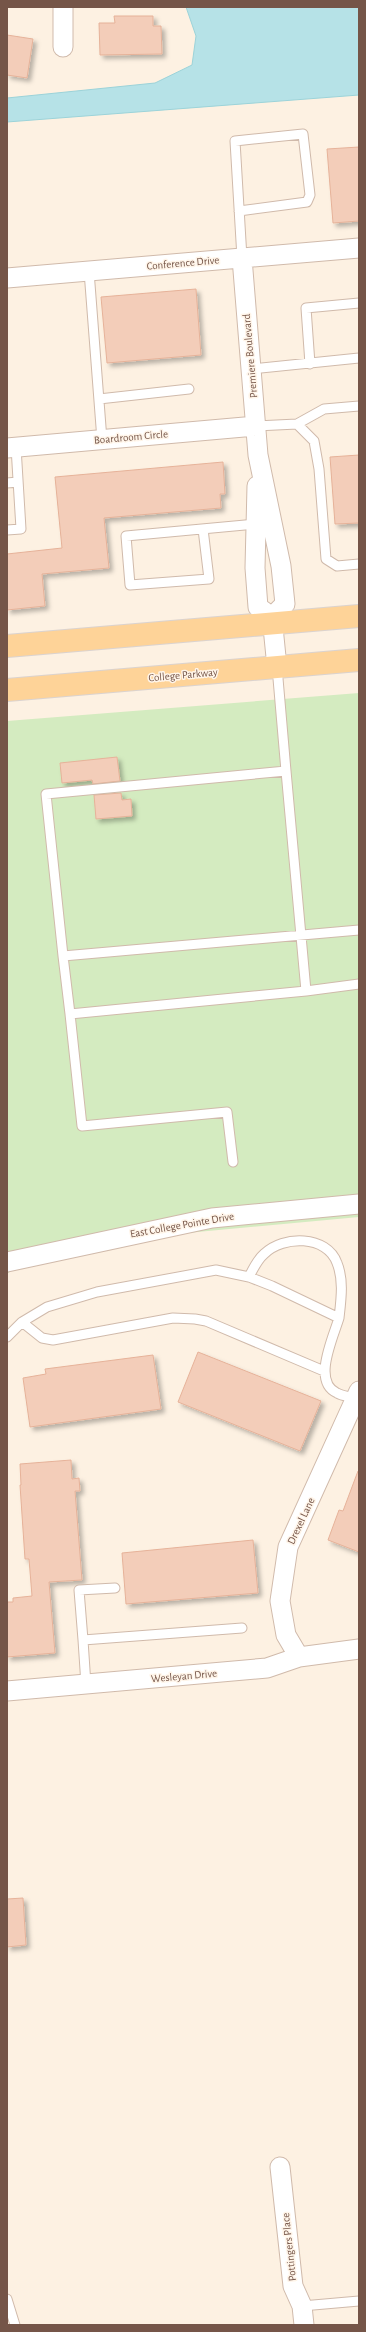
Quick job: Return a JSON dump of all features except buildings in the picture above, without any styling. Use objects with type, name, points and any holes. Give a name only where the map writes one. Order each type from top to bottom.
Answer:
[{"type":"main road","points":[[7,646],[272,621],[359,616]]},
{"type":"main road","name":"College Parkway","points":[[7,690],[359,660]]},
{"type":"street","points":[[63,47],[64,7]]},
{"type":"street","name":"Conference Drive","points":[[7,278],[359,248]]},
{"type":"street","name":"Premiere Boulevard","points":[[242,258],[258,455],[255,568],[258,607],[272,621],[285,604],[281,566],[258,455]]},
{"type":"street","name":"Boardroom Circle","points":[[11,447],[256,426]]},
{"type":"street","points":[[272,621],[277,667]]},
{"type":"street","name":"East College Pointe Drive","points":[[7,1262],[212,1218],[359,1204]]},
{"type":"street","name":"Drexel Lane","points":[[299,1657],[286,1635],[280,1601],[288,1547],[358,1397]]},
{"type":"street","name":"Wesleyan Drive","points":[[7,1691],[267,1668],[299,1657],[359,1649]]},
{"type":"street","name":"Pottingers Place","points":[[280,2167],[293,2286],[302,2306],[304,2325]]},
{"type":"lane","points":[[239,211],[307,202],[310,195],[304,134],[236,141],[239,211],[242,258]]},
{"type":"lane","points":[[89,271],[102,440]]},
{"type":"lane","points":[[310,364],[306,308],[359,303]]},
{"type":"lane","points":[[251,369],[359,358]]},
{"type":"lane","points":[[99,399],[189,389]]},
{"type":"lane","points":[[256,426],[297,424],[324,409],[359,406]]},
{"type":"lane","points":[[297,424],[314,441],[319,469],[326,559],[337,566],[359,564]]},
{"type":"lane","points":[[7,530],[21,529],[18,482],[11,447]]},
{"type":"lane","points":[[7,483],[18,482]]},
{"type":"lane","points":[[204,529],[209,580],[130,585],[126,536],[256,524]]},
{"type":"lane","points":[[277,667],[306,991]]},
{"type":"lane","points":[[233,1162],[228,1112],[82,1126],[46,794],[286,771]]},
{"type":"lane","points":[[63,956],[301,933],[359,930]]},
{"type":"lane","points":[[70,1014],[306,991],[359,984]]},
{"type":"lane","points":[[249,1277],[264,1253],[281,1243],[311,1242],[324,1245],[337,1262],[340,1274],[341,1298],[339,1318],[324,1371],[327,1386],[337,1393],[358,1397]]},
{"type":"lane","points":[[7,1337],[22,1322],[48,1307],[97,1292],[154,1280],[216,1270],[249,1277],[291,1294],[339,1318]]},
{"type":"lane","points":[[22,1322],[42,1338],[53,1340],[173,1318],[206,1321],[324,1371]]},
{"type":"lane","points":[[86,1685],[79,1590],[115,1588]]},
{"type":"lane","points":[[83,1640],[242,1628]]},
{"type":"lane","points":[[7,2299],[15,2325]]},
{"type":"lane","points":[[302,2306],[359,2301]]},
{"type":"green space","points":[[359,693],[359,1217],[133,1238],[20,1264],[7,1274],[7,721]]},
{"type":"water","points":[[186,7],[359,7],[359,95],[7,122],[7,98],[155,83],[192,65],[196,36]]}]
